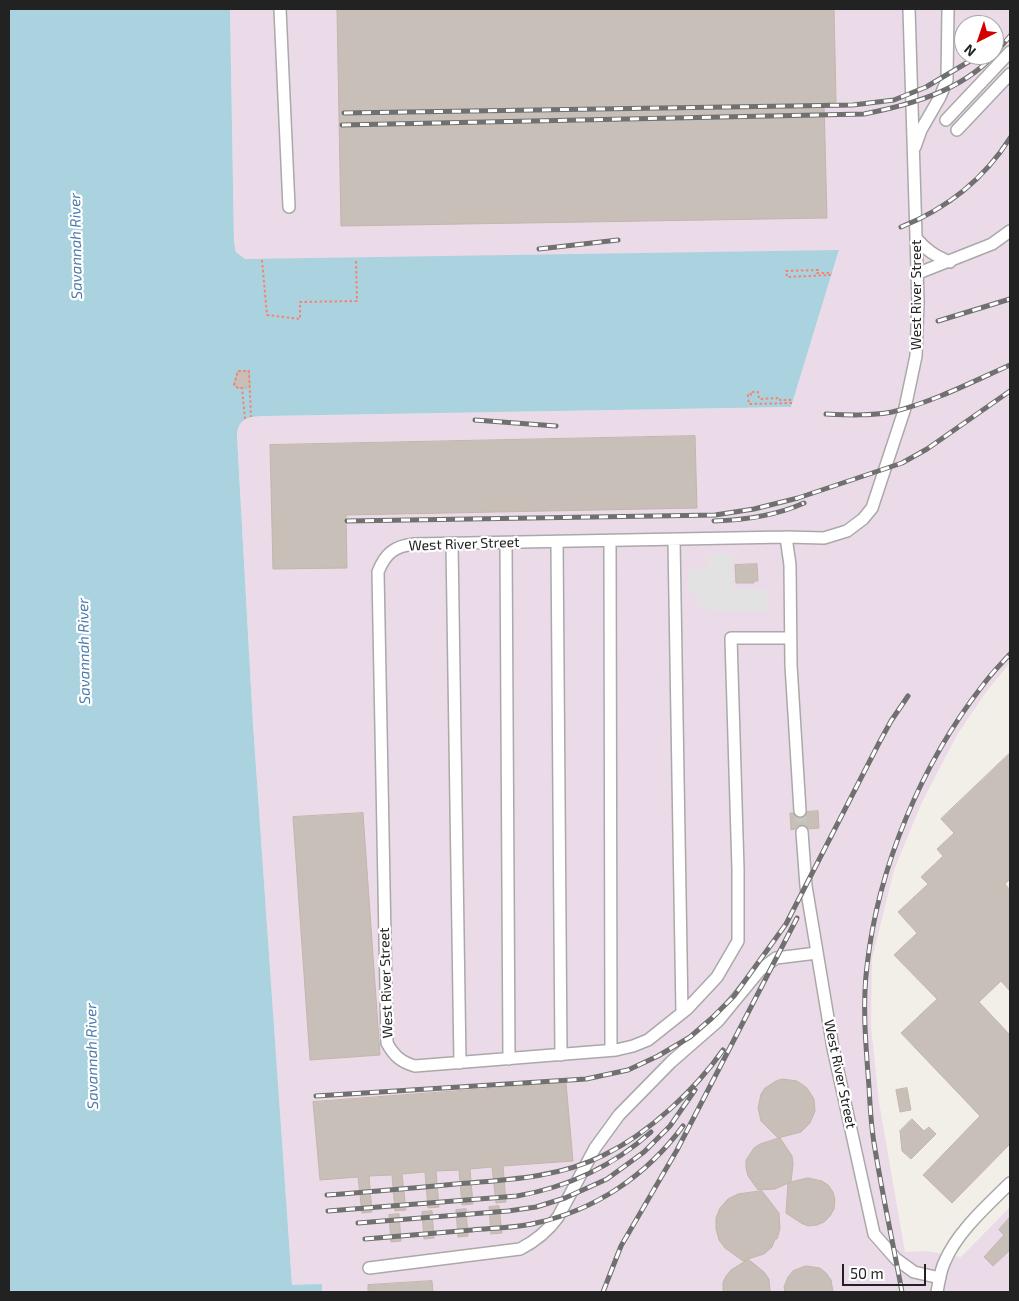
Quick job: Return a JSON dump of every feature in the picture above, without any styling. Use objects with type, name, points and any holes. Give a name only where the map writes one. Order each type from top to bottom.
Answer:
[{"type":"street","points":[[280,9],[289,207]]},
{"type":"street","name":"West River Street","points":[[790,638],[731,638],[738,869],[738,942],[717,977],[682,1013],[648,1040],[633,1046],[561,1055],[415,1066],[405,1063],[393,1054],[387,1043],[378,572],[382,562],[393,550],[403,545],[786,537],[824,538],[847,531],[862,519],[872,508],[905,408],[916,356],[916,238],[909,9]]},
{"type":"street","points":[[913,153],[921,130],[940,97],[947,80],[948,9]]},
{"type":"street","points":[[951,125],[1010,52]]},
{"type":"street","points":[[951,125],[1010,63]]},
{"type":"street","points":[[951,125],[1010,74]]},
{"type":"street","points":[[916,274],[992,244],[1010,231]]},
{"type":"street","points":[[916,238],[924,248],[936,257],[950,262]]},
{"type":"street","points":[[786,537],[790,565],[790,638],[794,738],[800,811]]},
{"type":"street","points":[[674,540],[682,1013]]},
{"type":"street","points":[[610,541],[611,1050]]},
{"type":"street","points":[[557,542],[561,1055]]},
{"type":"street","points":[[506,543],[509,1059]]},
{"type":"street","points":[[452,544],[460,1063]]},
{"type":"street","name":"West River Street","points":[[802,832],[806,886],[833,1048],[874,1234],[896,1259],[914,1272],[940,1278]]},
{"type":"street","points":[[369,1268],[520,1249],[536,1241],[550,1228],[558,1217],[595,1148],[619,1115],[672,1062],[718,1021],[760,970],[776,958],[817,953]]},
{"type":"street","points":[[937,1292],[945,1261],[962,1233],[1010,1183]]},
{"type":"path","points":[[262,260],[266,315],[300,319],[300,302],[357,301],[356,259]]},
{"type":"path","points":[[818,270],[818,273],[832,274],[787,277],[786,271],[818,270]]},
{"type":"path","points":[[245,419],[242,388],[234,385],[238,371],[250,371],[251,417]]},
{"type":"path","points":[[750,392],[758,392],[759,399],[780,398],[780,400],[793,402],[749,404],[748,395],[751,395],[750,392]]},
{"type":"shaded area","points":[[230,9],[1010,9],[1010,663],[986,692],[957,735],[922,802],[894,870],[872,959],[871,1026],[879,1102],[905,1252],[927,1251],[961,1257],[1010,1207],[1010,1292],[323,1292],[321,1284],[292,1286],[253,724],[238,427],[248,418],[267,416],[791,407],[839,251],[252,260],[244,259],[236,252],[234,242]]},
{"type":"shaded area","points":[[707,553],[733,554],[733,588],[767,589],[767,612],[709,611],[706,606],[697,606],[697,593],[689,593],[689,569],[707,568]]},
{"type":"water","name":"Savannah River","points":[[9,9],[230,9],[234,242],[236,252],[245,259],[839,250],[791,407],[267,416],[246,419],[238,429],[253,724],[292,1285],[322,1284],[322,1292],[9,1292]]},
{"type":"building","points":[[834,9],[836,102],[824,103],[827,218],[341,226],[337,10]]},
{"type":"building","points":[[238,371],[249,371],[250,388],[238,388],[234,385]]},
{"type":"building","points":[[695,436],[697,508],[346,515],[347,568],[273,569],[270,445]]},
{"type":"building","points":[[757,564],[758,581],[754,581],[754,583],[736,583],[735,565]]},
{"type":"building","points":[[1010,753],[1010,879],[1005,884],[1010,890],[1010,991],[1001,981],[979,1002],[1010,1035],[1010,1144],[952,1203],[923,1175],[980,1116],[901,1033],[937,999],[894,955],[917,933],[898,912],[928,884],[921,877],[943,856],[937,849],[954,833],[941,819]]},
{"type":"building","points":[[818,811],[819,828],[809,829],[802,825],[791,830],[790,813],[800,818],[805,817],[807,812]]},
{"type":"building","points":[[363,813],[380,1055],[310,1060],[293,817]]},
{"type":"building","points":[[783,1079],[797,1081],[807,1088],[814,1099],[815,1111],[810,1123],[801,1132],[778,1138],[761,1121],[758,1108],[761,1094],[765,1088]]},
{"type":"building","points":[[566,1083],[573,1161],[503,1166],[506,1202],[496,1203],[492,1167],[470,1169],[473,1204],[462,1205],[459,1170],[436,1171],[439,1207],[428,1208],[425,1172],[402,1174],[406,1210],[395,1211],[392,1175],[369,1176],[372,1212],[362,1213],[358,1177],[320,1180],[313,1102]]},
{"type":"building","points":[[907,1088],[911,1110],[900,1112],[896,1090]]},
{"type":"building","points":[[912,1119],[924,1131],[929,1127],[936,1134],[911,1159],[902,1151],[900,1131]]},
{"type":"building","points":[[780,1138],[792,1156],[791,1182],[775,1189],[758,1190],[748,1176],[746,1160],[754,1148],[760,1144]]},
{"type":"building","points":[[808,1178],[822,1181],[828,1185],[833,1192],[835,1200],[834,1209],[824,1222],[808,1226],[786,1213],[788,1183]]},
{"type":"building","points":[[762,1191],[779,1213],[780,1229],[772,1247],[764,1254],[748,1259],[764,1272],[769,1279],[770,1292],[723,1292],[723,1282],[726,1276],[731,1270],[747,1260],[743,1261],[725,1248],[719,1240],[716,1218],[720,1208],[728,1199],[738,1194]]},
{"type":"building","points":[[499,1206],[502,1233],[491,1234],[489,1207]]},
{"type":"building","points":[[466,1209],[468,1236],[458,1237],[456,1210]]},
{"type":"building","points":[[432,1211],[434,1238],[424,1239],[422,1212]]},
{"type":"building","points":[[399,1214],[401,1241],[391,1242],[389,1215]]},
{"type":"building","points":[[1010,1217],[1010,1250],[993,1266],[984,1257],[1004,1235],[999,1230]]},
{"type":"building","points":[[806,1266],[820,1268],[826,1273],[831,1280],[833,1292],[785,1292],[784,1287],[788,1277],[793,1271]]},
{"type":"building","points":[[432,1281],[433,1292],[368,1292],[368,1285]]},
{"type":"tunnel","points":[[800,811],[802,832]]},
{"type":"railway","points":[[1004,43],[1010,36]]},
{"type":"railway","points":[[344,113],[853,105],[894,100],[926,87],[963,65]]},
{"type":"railway","points":[[342,125],[864,114],[934,95],[966,78],[984,65]]},
{"type":"railway","points":[[901,227],[918,220],[963,191],[988,167],[1010,138]]},
{"type":"railway","points":[[539,249],[618,240]]},
{"type":"railway","points":[[938,321],[1010,299]]},
{"type":"railway","points":[[826,414],[867,415],[892,412],[937,397],[1010,365]]},
{"type":"railway","points":[[347,521],[715,515],[754,509],[798,498],[902,463],[927,449],[1010,391]]},
{"type":"railway","points":[[475,420],[556,426]]},
{"type":"railway","points":[[714,521],[760,516],[804,503]]},
{"type":"railway","points":[[902,1292],[877,1162],[871,1115],[865,996],[867,966],[873,929],[881,891],[892,854],[922,782],[961,715],[986,681],[1010,654]]},
{"type":"railway","points":[[316,1096],[586,1079],[628,1070],[658,1056],[690,1037],[734,996],[786,924],[879,743],[908,696]]},
{"type":"railway","points":[[603,1292],[621,1246],[677,1150],[797,918]]},
{"type":"railway","points":[[327,1195],[532,1177],[587,1163],[621,1146],[654,1123],[685,1095],[723,1050]]},
{"type":"railway","points":[[358,1223],[508,1211],[536,1207],[565,1198],[607,1179],[644,1152],[670,1126],[695,1090]]},
{"type":"railway","points":[[365,1239],[512,1227],[558,1217],[599,1200],[636,1175],[669,1144],[683,1126]]},
{"type":"railway","points":[[328,1211],[517,1196],[536,1192],[588,1174],[621,1156],[651,1132]]}]
